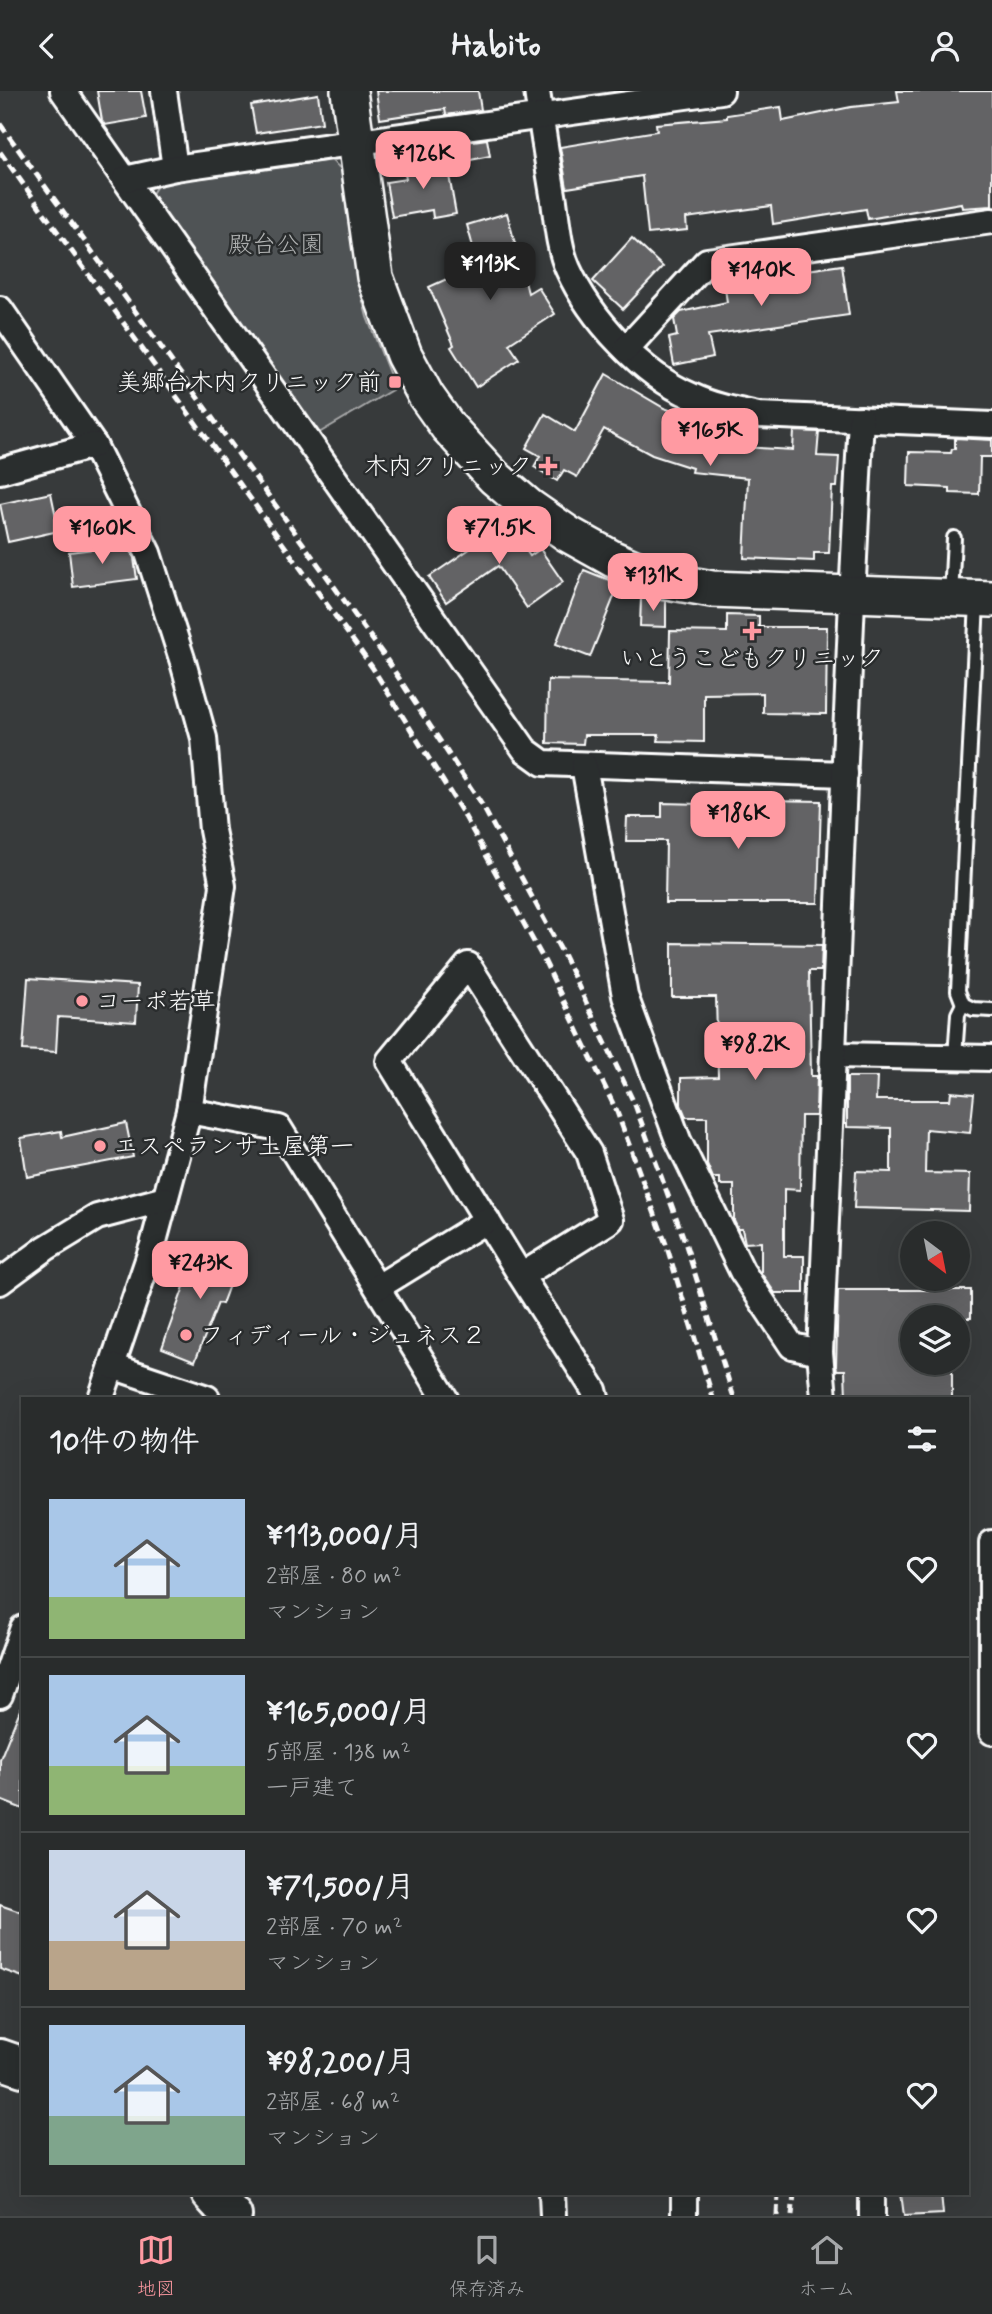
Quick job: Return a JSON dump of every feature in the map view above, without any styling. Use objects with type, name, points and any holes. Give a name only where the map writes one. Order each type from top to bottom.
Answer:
[{"type":"main road","points":[[0,2059],[21,2066]]},
{"type":"main road","points":[[213,2195],[232,2216]]},
{"type":"street","points":[[63,91],[525,750],[543,763],[845,774]]},
{"type":"street","points":[[164,91],[175,168]]},
{"type":"street","points":[[349,91],[376,277],[404,355],[426,395],[448,426],[494,477],[529,507],[568,534],[613,559],[662,580],[712,589],[974,598]]},
{"type":"street","points":[[537,91],[558,232],[567,268],[600,323],[663,380],[690,396],[720,407],[758,415],[992,425]]},
{"type":"street","points":[[125,179],[175,168],[721,91]]},
{"type":"street","points":[[626,349],[707,261],[992,221]]},
{"type":"street","points":[[0,309],[94,445],[148,553],[204,738],[212,830],[223,886],[189,1111],[153,1245],[101,1397]]},
{"type":"street","points":[[824,1397],[820,1352],[851,593],[861,419]]},
{"type":"street","points":[[0,471],[94,445]]},
{"type":"street","points":[[584,765],[625,996],[678,1140],[742,1271],[792,1346],[820,1352]]},
{"type":"street","points":[[521,1276],[611,1220],[589,1153],[468,965],[389,1061],[521,1276],[594,1390],[596,1397]]},
{"type":"street","points":[[834,1055],[992,1058]]},
{"type":"street","points":[[189,1111],[279,1128],[444,1397]]},
{"type":"street","points":[[0,1282],[46,1248],[97,1217],[165,1199]]},
{"type":"street","points":[[378,1287],[487,1220]]},
{"type":"street","points":[[112,1366],[204,1397]]},
{"type":"street","points":[[992,1543],[984,1696],[992,1732]]},
{"type":"street","points":[[10,1683],[13,1639]]},
{"type":"street","points":[[552,2195],[553,2216]]},
{"type":"street","points":[[684,2195],[684,2216]]},
{"type":"street","points":[[872,2195],[872,2216]]},
{"type":"lane","points":[[954,538],[974,598],[958,991],[963,1004],[974,1009],[992,1010]]},
{"type":"lane","points":[[955,1058],[958,1014],[963,1004]]},
{"type":"green space","name":"殿台公園","points":[[331,160],[341,169],[356,274],[367,317],[395,388],[319,433],[150,197],[158,184]]},
{"type":"building","points":[[97,91],[141,91],[146,118],[105,125]]},
{"type":"building","points":[[376,91],[478,91],[481,110],[446,115],[445,109],[380,119]]},
{"type":"building","points":[[897,91],[992,91],[992,206],[962,208],[961,203],[868,219],[866,209],[773,224],[771,206],[686,218],[687,230],[648,234],[642,176],[567,188],[560,147],[657,131],[656,124],[727,118],[727,115],[781,107],[783,121],[851,107],[899,102]]},
{"type":"building","points":[[318,94],[322,123],[256,133],[251,105]]},
{"type":"building","points":[[487,139],[490,156],[456,163],[452,144]]},
{"type":"building","points":[[446,159],[456,214],[433,218],[432,210],[392,217],[386,182],[406,179],[404,166]]},
{"type":"building","points":[[507,213],[528,293],[538,287],[555,314],[509,344],[519,359],[476,387],[451,347],[454,345],[429,287],[478,265],[467,225]]},
{"type":"building","points":[[632,238],[663,267],[623,309],[593,281]]},
{"type":"building","points":[[842,265],[849,315],[708,335],[713,357],[674,365],[669,338],[677,336],[674,319],[681,312],[727,302],[724,282]]},
{"type":"building","points":[[606,374],[664,408],[687,416],[681,433],[731,439],[731,444],[742,447],[793,450],[794,431],[819,432],[817,456],[839,457],[837,487],[832,487],[829,553],[814,553],[814,561],[744,558],[748,478],[691,472],[692,468],[652,455],[604,429],[577,477],[564,470],[557,481],[534,467],[540,456],[526,448],[545,414],[575,432]]},
{"type":"building","points":[[955,438],[992,440],[992,457],[980,457],[979,494],[950,493],[950,488],[908,486],[909,452],[951,453],[952,449],[955,449]]},
{"type":"building","points":[[51,493],[59,531],[8,542],[0,504]]},
{"type":"building","points":[[501,516],[530,556],[540,549],[563,582],[527,608],[498,566],[446,602],[429,577],[474,546],[469,539]]},
{"type":"building","points":[[128,545],[134,558],[137,579],[73,587],[69,552]]},
{"type":"building","points":[[584,570],[619,584],[590,657],[556,644]]},
{"type":"building","points":[[641,598],[666,601],[666,627],[640,626]]},
{"type":"building","points":[[727,615],[759,616],[759,627],[827,627],[826,714],[763,713],[763,693],[704,694],[704,742],[658,741],[659,735],[584,735],[583,744],[547,743],[548,680],[669,682],[670,631],[727,632]]},
{"type":"building","points":[[743,795],[768,795],[768,800],[821,801],[818,903],[665,903],[666,841],[626,841],[627,817],[662,817],[662,803],[743,805]]},
{"type":"building","points":[[672,943],[822,945],[821,971],[809,971],[811,1076],[817,1076],[816,1116],[801,1116],[800,1190],[784,1189],[784,1256],[804,1256],[804,1293],[775,1293],[761,1273],[761,1242],[745,1243],[742,1229],[738,1229],[734,1221],[734,1185],[720,1185],[720,1178],[713,1178],[707,1164],[707,1117],[686,1117],[681,1105],[681,1078],[718,1077],[716,997],[672,997]]},
{"type":"building","name":"コーポ若草","points":[[28,978],[138,985],[136,1022],[58,1017],[56,1052],[23,1050]]},
{"type":"building","points":[[847,1077],[877,1077],[876,1100],[950,1100],[951,1092],[974,1094],[970,1133],[926,1129],[925,1173],[970,1174],[969,1211],[854,1208],[856,1171],[891,1172],[891,1128],[847,1127]]},
{"type":"building","points":[[126,1123],[133,1157],[27,1177],[21,1138],[61,1131],[62,1137]]},
{"type":"building","points":[[199,1245],[239,1258],[222,1304],[218,1303],[195,1361],[162,1348]]},
{"type":"building","points":[[838,1290],[971,1290],[971,1318],[970,1305],[900,1305],[900,1375],[952,1375],[952,1397],[846,1397],[845,1370],[837,1370]]},
{"type":"building","points":[[21,1707],[21,1808],[0,1800],[0,1759]]},
{"type":"building","points":[[0,1905],[21,1912],[21,1976],[0,1969]]},
{"type":"building","points":[[901,2195],[941,2195],[943,2214],[904,2216]]},
{"type":"railway","points":[[0,124],[385,657],[482,805],[563,954],[635,1105],[684,1239],[734,1397]]},
{"type":"railway","points":[[0,152],[372,667],[464,815],[545,962],[617,1112],[666,1244],[713,1397]]},
{"type":"railway","points":[[777,2216],[778,2195]]},
{"type":"railway","points":[[792,2216],[794,2195]]},
{"type":"place","name":"美郷台木内クリニック前","points":[[395,382]]},
{"type":"place","name":"木内クリニック","points":[[548,466]]},
{"type":"place","name":"いとうこどもクリニック","points":[[752,631]]},
{"type":"place","name":"コーポ若草","points":[[82,1001]]},
{"type":"place","name":"エスペランサ土屋第一","points":[[100,1146]]},
{"type":"place","name":"フィディール・ジュネス２","points":[[186,1335]]}]
